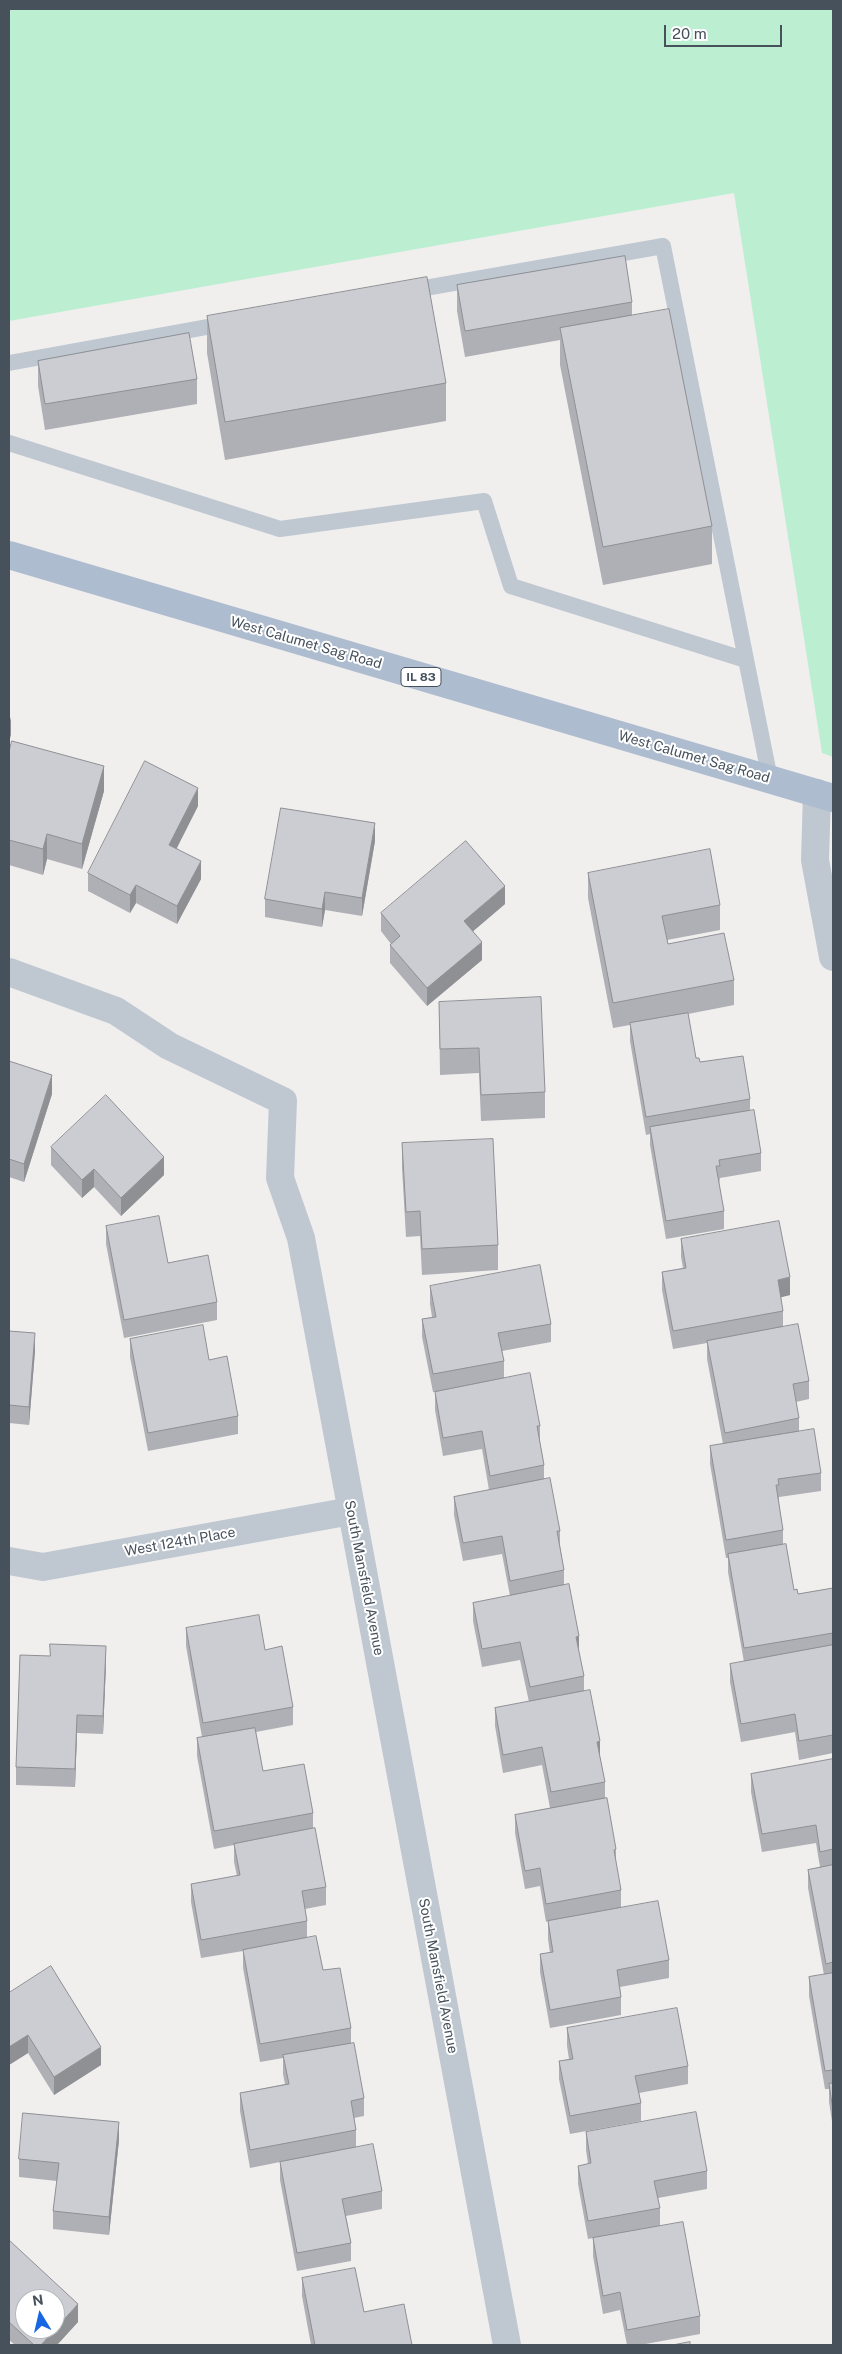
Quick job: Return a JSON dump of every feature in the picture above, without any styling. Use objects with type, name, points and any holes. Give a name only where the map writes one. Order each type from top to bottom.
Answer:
[{"type":"main road","name":"West Calumet Sag Road","points":[[9,555],[825,795]]},
{"type":"street","points":[[825,795],[815,860],[833,957]]},
{"type":"street","name":"South Mansfield Avenue","points":[[13,974],[116,1011],[169,1046],[283,1101],[280,1178],[301,1238],[507,2345]]},
{"type":"street","name":"West 124th Place","points":[[9,1561],[43,1567],[351,1511]]},
{"type":"lane","points":[[389,295],[663,246],[770,780]]},
{"type":"lane","points":[[9,363],[243,321]]},
{"type":"lane","points":[[9,443],[280,529],[484,502],[511,586],[746,660]]},
{"type":"green space","points":[[9,9],[833,9],[833,757],[822,753],[734,193],[9,321]]},
{"type":"building","points":[[625,256],[632,302],[465,331],[457,285]]},
{"type":"building","points":[[427,277],[446,383],[225,422],[207,316]]},
{"type":"building","points":[[669,309],[712,526],[603,547],[560,328]]},
{"type":"building","points":[[189,333],[197,379],[45,404],[38,361]]},
{"type":"building","points":[[12,741],[104,766],[82,844],[47,834],[43,849],[9,840],[9,752]]},
{"type":"building","points":[[145,761],[198,788],[169,845],[201,861],[177,906],[136,885],[130,895],[88,873]]},
{"type":"building","points":[[281,808],[375,823],[362,898],[325,892],[322,909],[265,899]]},
{"type":"building","points":[[466,841],[505,886],[464,921],[482,942],[427,988],[390,945],[400,936],[381,913]]},
{"type":"building","points":[[710,849],[720,905],[662,916],[668,944],[724,933],[734,980],[613,1003],[588,873]]},
{"type":"building","points":[[541,997],[545,1092],[481,1095],[479,1048],[440,1049],[439,1002]]},
{"type":"building","points":[[688,1013],[696,1058],[699,1058],[700,1062],[743,1056],[750,1099],[646,1117],[630,1023]]},
{"type":"building","points":[[9,1061],[52,1075],[24,1164],[9,1159]]},
{"type":"building","points":[[106,1095],[164,1157],[121,1198],[94,1169],[82,1180],[51,1147]]},
{"type":"building","points":[[754,1110],[761,1153],[719,1160],[720,1166],[716,1166],[724,1211],[666,1221],[650,1127]]},
{"type":"building","points":[[493,1139],[498,1245],[422,1249],[420,1211],[406,1212],[402,1143]]},
{"type":"building","points":[[159,1216],[168,1263],[208,1255],[217,1302],[124,1320],[106,1226]]},
{"type":"building","points":[[779,1221],[790,1277],[778,1280],[783,1311],[673,1331],[662,1272],[686,1268],[681,1239]]},
{"type":"building","points":[[540,1265],[551,1324],[498,1333],[504,1361],[433,1374],[422,1319],[436,1317],[430,1286]]},
{"type":"building","points":[[798,1324],[809,1381],[793,1384],[799,1418],[725,1433],[707,1341]]},
{"type":"building","points":[[203,1325],[209,1360],[227,1356],[238,1416],[148,1433],[130,1339]]},
{"type":"building","points":[[9,1331],[35,1333],[29,1407],[9,1405]]},
{"type":"building","points":[[530,1373],[540,1426],[537,1426],[544,1465],[490,1476],[482,1431],[443,1438],[435,1392]]},
{"type":"building","points":[[814,1429],[821,1473],[778,1479],[779,1485],[776,1485],[783,1530],[726,1540],[710,1446]]},
{"type":"building","points":[[550,1478],[560,1531],[557,1531],[564,1570],[510,1581],[502,1536],[463,1543],[454,1497]]},
{"type":"building","points":[[786,1544],[794,1590],[797,1589],[798,1594],[833,1588],[833,1633],[744,1648],[728,1554]]},
{"type":"building","points":[[569,1584],[579,1636],[576,1637],[584,1676],[530,1687],[520,1642],[482,1649],[473,1603]]},
{"type":"building","points":[[259,1615],[265,1650],[282,1646],[293,1707],[203,1723],[186,1628]]},
{"type":"building","points":[[50,1644],[106,1646],[103,1716],[77,1715],[75,1769],[16,1767],[20,1655],[50,1656]]},
{"type":"building","points":[[833,1645],[833,1735],[799,1741],[795,1714],[741,1724],[730,1664]]},
{"type":"building","points":[[590,1690],[600,1741],[597,1742],[605,1782],[551,1792],[542,1747],[503,1755],[495,1708]]},
{"type":"building","points":[[255,1728],[263,1771],[304,1764],[313,1813],[214,1831],[197,1738]]},
{"type":"building","points":[[833,1759],[833,1849],[820,1852],[816,1825],[762,1834],[751,1774]]},
{"type":"building","points":[[607,1798],[621,1890],[546,1904],[540,1868],[525,1871],[515,1815]]},
{"type":"building","points":[[315,1828],[326,1887],[302,1891],[307,1921],[201,1940],[191,1884],[240,1875],[234,1844]]},
{"type":"building","points":[[833,1865],[833,1962],[826,1964],[808,1870]]},
{"type":"building","points":[[658,1901],[669,1960],[617,1970],[621,1997],[550,2010],[540,1954],[553,1952],[548,1921]]},
{"type":"building","points":[[316,1936],[323,1970],[340,1968],[351,2028],[260,2044],[243,1950]]},
{"type":"building","points":[[51,1966],[101,2047],[54,2077],[28,2035],[9,2047],[9,1993]]},
{"type":"building","points":[[833,1973],[833,2070],[825,2071],[809,1977]]},
{"type":"building","points":[[677,2008],[688,2066],[635,2076],[641,2103],[570,2116],[559,2061],[573,2059],[567,2028]]},
{"type":"building","points":[[354,2043],[364,2098],[351,2101],[356,2130],[250,2150],[240,2093],[289,2084],[283,2055]]},
{"type":"building","points":[[833,2083],[833,2110],[829,2084]]},
{"type":"building","points":[[696,2112],[707,2171],[654,2181],[660,2208],[588,2221],[578,2166],[591,2163],[586,2132]]},
{"type":"building","points":[[23,2113],[119,2122],[109,2217],[53,2211],[59,2163],[19,2159]]},
{"type":"building","points":[[373,2144],[382,2191],[342,2199],[351,2243],[297,2253],[280,2162]]},
{"type":"building","points":[[683,2222],[700,2316],[627,2330],[620,2292],[603,2296],[593,2238]]},
{"type":"building","points":[[9,2240],[62,2289],[15,2289],[15,2328],[9,2322]]},
{"type":"building","points":[[355,2268],[364,2312],[404,2304],[412,2345],[315,2345],[302,2278]]},
{"type":"building","points":[[65,2292],[78,2304],[65,2318]]},
{"type":"building","points":[[27,2339],[46,2339],[41,2345],[34,2345]]},
{"type":"building","points":[[690,2342],[690,2345],[673,2345]]}]
